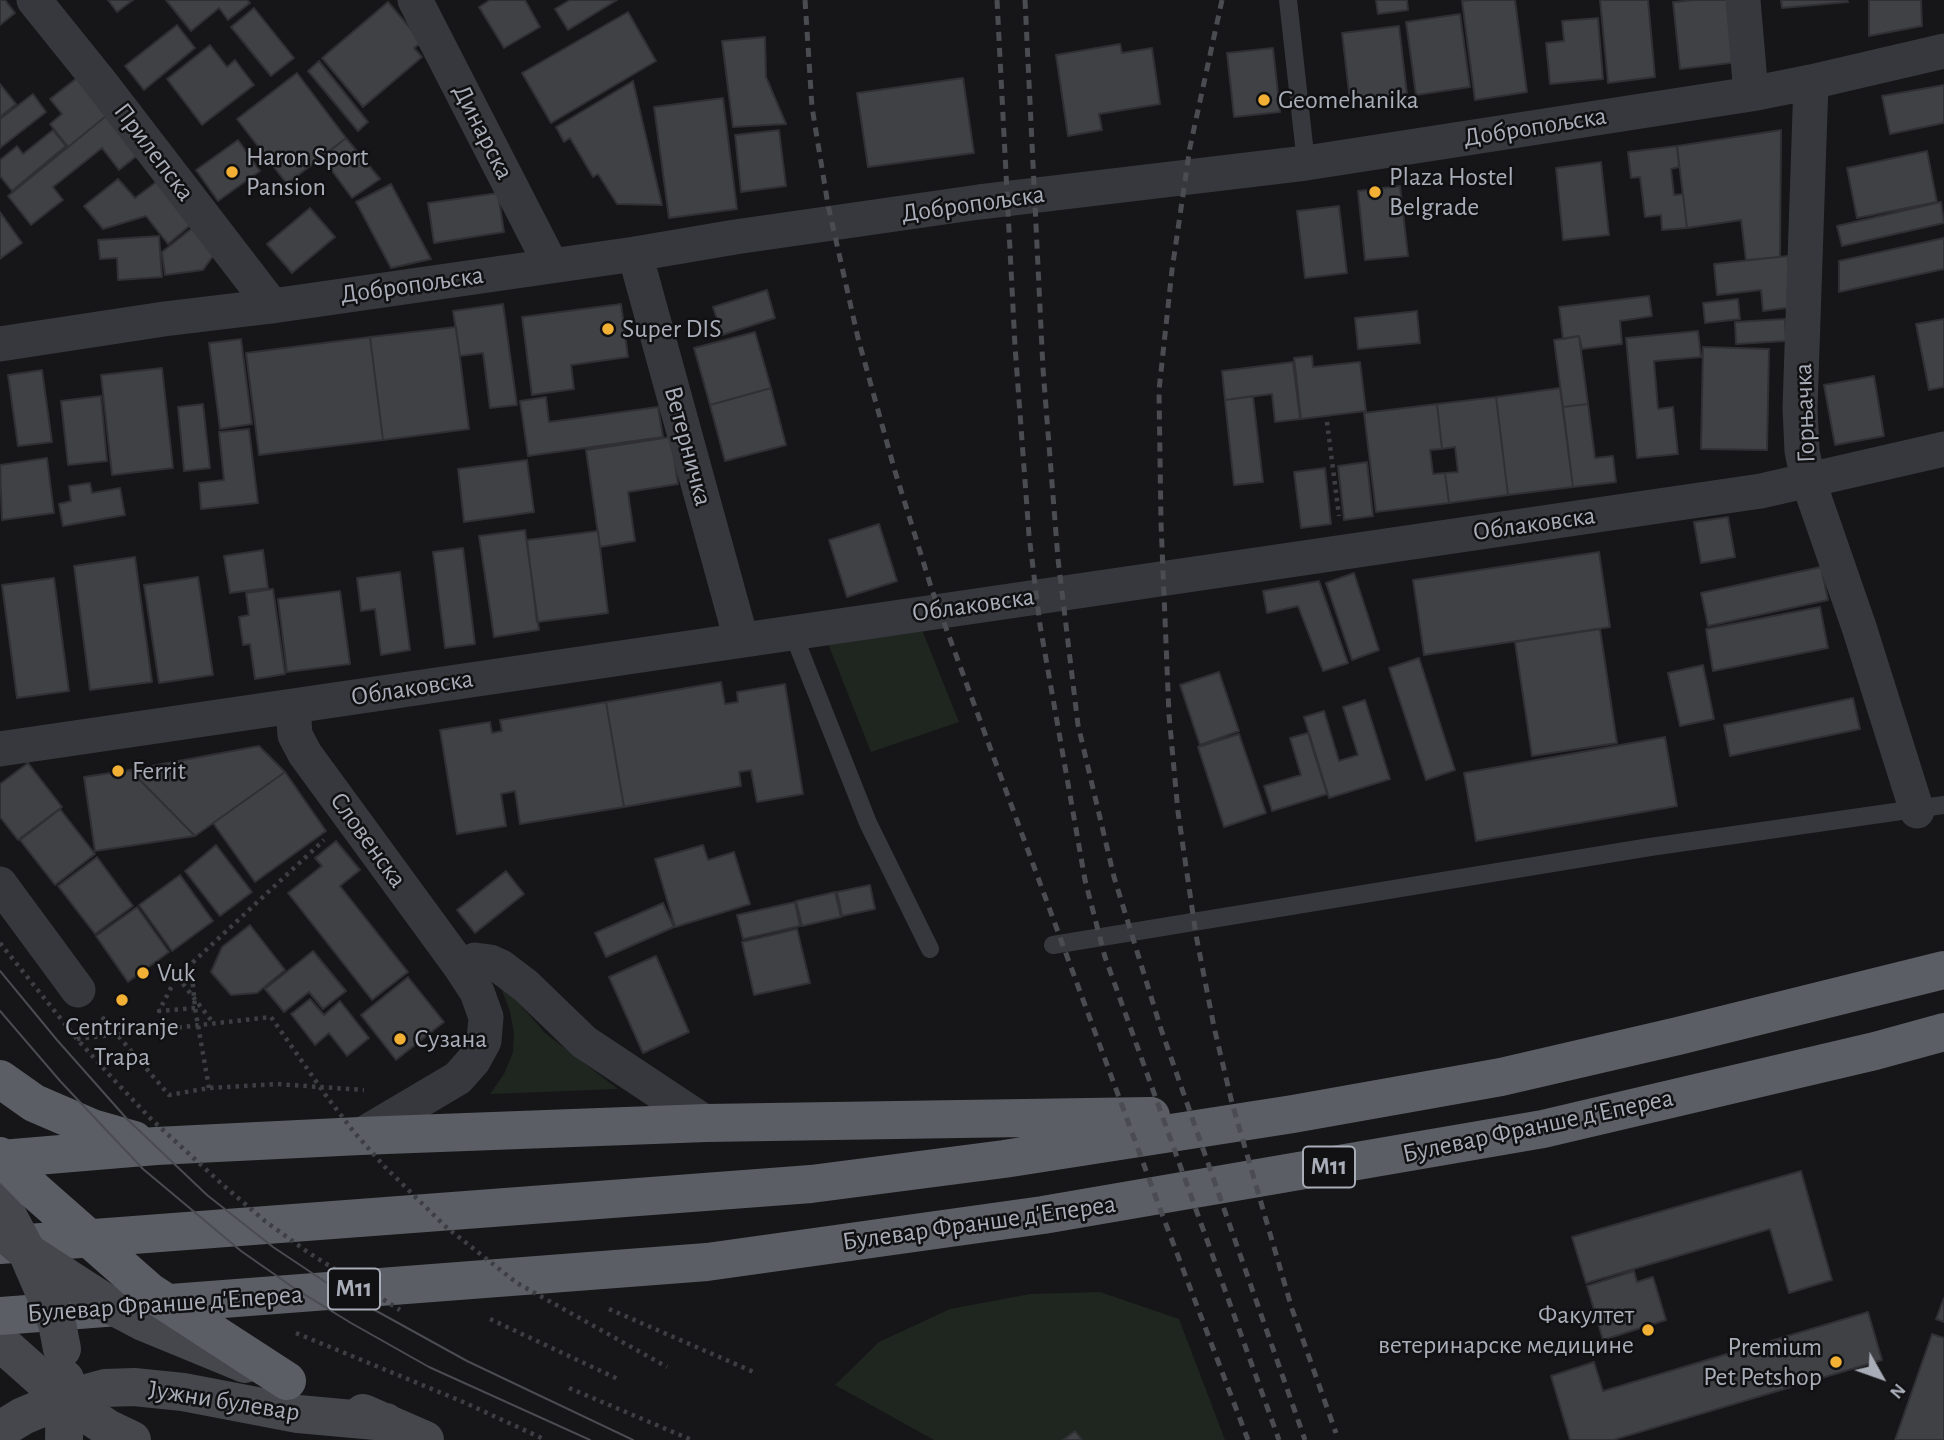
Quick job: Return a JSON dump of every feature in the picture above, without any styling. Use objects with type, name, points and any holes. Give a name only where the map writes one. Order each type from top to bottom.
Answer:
[{"type":"highway","name":"M11","points":[[9,1242],[811,1184],[1004,1159],[1293,1114],[1501,1077],[1944,970]]},
{"type":"highway","name":"Булевар Франше д'Епереа","points":[[0,1316],[707,1262],[1043,1215],[1543,1129],[1875,1051],[1944,1032]]},
{"type":"highway","points":[[0,1079],[34,1103],[92,1128],[156,1146]]},
{"type":"highway","points":[[0,1158],[156,1146],[705,1123],[1293,1114]]},
{"type":"highway","points":[[0,1158],[150,1292],[287,1381]]},
{"type":"main road","points":[[0,1201],[9,1242],[57,1323],[66,1383],[64,1440]]},
{"type":"main road","points":[[9,1242],[103,1301],[143,1322],[425,1440]]},
{"type":"main road","points":[[10,1352],[64,1399],[109,1429],[132,1440]]},
{"type":"main road","name":"Јужни булевар","points":[[0,1430],[23,1416],[64,1399],[104,1388],[134,1387],[183,1392],[298,1414],[386,1422]]},
{"type":"street","name":"Прилепска","points":[[34,0],[272,306]]},
{"type":"street","name":"Динарска","points":[[415,0],[551,265]]},
{"type":"street","points":[[1743,0],[1751,94]]},
{"type":"street","name":"Добропољска","points":[[0,344],[979,202],[1306,163],[1751,94],[1944,51]]},
{"type":"street","name":"Горњачка","points":[[1811,82],[1800,408],[1802,451],[1808,480],[1859,627],[1931,808]]},
{"type":"street","name":"Ветерничка","points":[[635,254],[741,639]]},
{"type":"street","name":"Облаковска","points":[[0,749],[1747,493],[1944,449]]},
{"type":"street","name":"Словенска","points":[[293,707],[295,735],[300,745],[460,966],[477,992],[486,1017],[484,1041],[473,1061],[458,1078],[360,1136]]},
{"type":"street","points":[[0,884],[78,990]]},
{"type":"street","points":[[460,966],[475,960],[501,967],[526,986],[584,1042],[705,1123]]},
{"type":"lane","points":[[1289,0],[1306,163]]},
{"type":"lane","points":[[792,631],[868,823],[930,949]]},
{"type":"lane","points":[[1053,945],[1650,847],[1931,808]]},
{"type":"path","points":[[1327,422],[1343,552]]},
{"type":"path","points":[[209,1088],[195,1008],[191,964],[350,816]]},
{"type":"path","points":[[0,943],[77,1039],[151,1119],[254,1212],[309,1253],[400,1311]]},
{"type":"path","points":[[195,1008],[159,1011],[177,976],[214,1024]]},
{"type":"path","points":[[78,990],[169,1095],[209,1088],[277,1084],[353,1091],[373,1090]]},
{"type":"path","points":[[77,1039],[271,1017],[354,1132],[384,1166],[446,1227],[517,1283],[667,1367]]},
{"type":"path","points":[[485,1316],[620,1380]]},
{"type":"path","points":[[287,1330],[461,1401],[546,1440]]},
{"type":"path","points":[[569,1388],[692,1440]]},
{"type":"shaded area","points":[[922,630],[959,722],[871,752],[827,641]]},
{"type":"shaded area","points":[[497,978],[545,1033],[618,1089],[490,1094],[504,1074],[513,1052],[514,1034],[510,1011]]},
{"type":"shaded area","points":[[1100,1292],[1179,1319],[1225,1440],[934,1440],[835,1385],[879,1342],[950,1309],[1030,1294]]},
{"type":"building","points":[[0,0],[5,0],[15,13],[0,25]]},
{"type":"building","points":[[108,0],[133,0],[117,12]]},
{"type":"building","points":[[166,0],[247,0],[250,3],[228,20],[219,8],[191,31]]},
{"type":"building","points":[[490,0],[525,0],[540,27],[504,48],[479,7]]},
{"type":"building","points":[[570,0],[617,0],[568,30],[555,9]]},
{"type":"building","points":[[1376,0],[1407,0],[1408,10],[1378,14]]},
{"type":"building","points":[[1515,0],[1527,92],[1475,100],[1462,1]]},
{"type":"building","points":[[1600,0],[1648,0],[1655,77],[1608,83]]},
{"type":"building","points":[[1732,0],[1739,62],[1680,69],[1673,2]]},
{"type":"building","points":[[1781,0],[1847,0],[1848,2],[1782,8]]},
{"type":"building","points":[[1869,0],[1921,0],[1922,26],[1869,36]]},
{"type":"building","points":[[388,2],[422,42],[414,48],[422,57],[363,107],[322,58]]},
{"type":"building","points":[[254,8],[294,58],[271,76],[231,27]]},
{"type":"building","points":[[628,12],[656,61],[551,123],[522,73]]},
{"type":"building","points":[[1460,14],[1470,87],[1416,95],[1406,22]]},
{"type":"building","points":[[1598,18],[1603,79],[1550,84],[1546,43],[1564,41],[1562,21]]},
{"type":"building","points":[[177,25],[195,48],[144,90],[125,66]]},
{"type":"building","points":[[1399,26],[1407,94],[1350,101],[1342,33]]},
{"type":"building","points":[[765,37],[766,77],[786,124],[733,127],[722,41]]},
{"type":"building","points":[[1120,44],[1122,53],[1152,48],[1160,104],[1099,114],[1102,130],[1068,136],[1056,55]]},
{"type":"building","points":[[210,45],[227,67],[235,60],[254,85],[202,125],[167,79]]},
{"type":"building","points":[[1273,48],[1280,112],[1234,117],[1227,53]]},
{"type":"building","points":[[319,61],[368,122],[358,131],[308,71]]},
{"type":"building","points":[[297,73],[346,138],[287,184],[237,119]]},
{"type":"building","points":[[82,74],[111,112],[68,147],[50,124],[62,114],[50,99]]},
{"type":"building","points":[[963,78],[974,153],[868,167],[857,93]]},
{"type":"building","points":[[633,81],[662,205],[617,204],[598,174],[593,177],[570,138],[564,142],[556,127]]},
{"type":"building","points":[[0,84],[16,104],[0,117]]},
{"type":"building","points":[[1944,85],[1944,123],[1890,134],[1882,96]]},
{"type":"building","points":[[33,94],[46,112],[0,148],[0,119]]},
{"type":"building","points":[[723,98],[737,209],[669,218],[654,107]]},
{"type":"building","points":[[111,112],[143,151],[119,170],[102,148],[53,187],[63,200],[31,225],[8,196]]},
{"type":"building","points":[[53,130],[66,146],[12,191],[0,176],[0,160],[17,146],[23,154]]},
{"type":"building","points":[[779,130],[786,186],[741,192],[735,135]]},
{"type":"building","points":[[1781,130],[1780,257],[1746,260],[1741,220],[1687,228],[1677,146]]},
{"type":"building","points":[[346,138],[380,179],[352,198],[322,157]]},
{"type":"building","points":[[238,140],[260,171],[218,201],[196,170]]},
{"type":"building","points":[[1677,146],[1679,167],[1671,169],[1674,195],[1683,194],[1687,228],[1662,230],[1661,215],[1645,217],[1640,177],[1631,178],[1628,152]]},
{"type":"building","points":[[1927,151],[1937,202],[1857,218],[1847,168]]},
{"type":"building","points":[[1601,162],[1609,235],[1563,240],[1556,168]]},
{"type":"building","points":[[118,179],[135,198],[159,180],[193,223],[168,244],[146,216],[103,229],[84,206]]},
{"type":"building","points":[[391,184],[431,259],[391,268],[356,202]]},
{"type":"building","points":[[1400,186],[1408,256],[1365,260],[1358,191]]},
{"type":"building","points":[[498,193],[504,232],[434,243],[428,203]]},
{"type":"building","points":[[1941,202],[1944,223],[1842,246],[1837,226]]},
{"type":"building","points":[[1339,206],[1347,273],[1305,278],[1297,211]]},
{"type":"building","points":[[310,208],[335,237],[292,273],[267,244]]},
{"type":"building","points":[[0,212],[22,243],[0,259]]},
{"type":"building","points":[[196,225],[216,252],[203,270],[165,275],[162,252]]},
{"type":"building","points":[[159,236],[162,277],[118,280],[117,258],[100,259],[98,240]]},
{"type":"building","points":[[1944,238],[1944,269],[1839,292],[1839,261]]},
{"type":"building","points":[[1788,256],[1793,307],[1763,311],[1761,290],[1717,295],[1714,264]]},
{"type":"building","points":[[767,290],[775,318],[722,335],[713,307]]},
{"type":"building","points":[[1649,296],[1652,316],[1620,321],[1622,344],[1582,349],[1579,336],[1563,339],[1559,307]]},
{"type":"building","points":[[1738,299],[1740,319],[1705,323],[1703,303]]},
{"type":"building","points":[[503,304],[517,405],[490,408],[483,353],[460,356],[453,311]]},
{"type":"building","points":[[621,304],[628,357],[571,365],[574,389],[532,395],[522,317]]},
{"type":"building","points":[[1417,311],[1420,343],[1358,349],[1355,318]]},
{"type":"building","points":[[1785,319],[1786,341],[1736,344],[1735,322]]},
{"type":"building","points":[[1944,319],[1944,387],[1929,390],[1916,324]]},
{"type":"building","points":[[456,327],[469,429],[383,440],[370,337]]},
{"type":"building","points":[[1698,331],[1701,357],[1654,361],[1658,409],[1673,407],[1678,454],[1637,458],[1626,338]]},
{"type":"building","points":[[755,332],[771,388],[710,405],[694,348]]},
{"type":"building","points":[[1579,336],[1588,404],[1563,407],[1554,340]]},
{"type":"building","points":[[370,337],[383,440],[259,455],[246,353]]},
{"type":"building","points":[[241,339],[252,424],[220,429],[209,343]]},
{"type":"building","points":[[1703,347],[1769,349],[1767,450],[1701,449]]},
{"type":"building","points":[[1312,356],[1313,367],[1360,362],[1366,411],[1301,419],[1294,358]]},
{"type":"building","points":[[1293,362],[1300,419],[1275,422],[1272,394],[1225,400],[1222,371]]},
{"type":"building","points":[[162,368],[173,468],[112,475],[101,375]]},
{"type":"building","points":[[42,370],[52,442],[18,446],[8,375]]},
{"type":"building","points":[[1874,376],[1884,436],[1835,445],[1824,385]]},
{"type":"building","points":[[771,388],[786,445],[725,461],[710,405]]},
{"type":"building","points":[[1560,388],[1573,487],[1508,495],[1496,397]]},
{"type":"building","points":[[101,396],[107,461],[68,465],[61,401]]},
{"type":"building","points":[[1253,396],[1263,482],[1234,485],[1225,400]]},
{"type":"building","points":[[546,397],[549,422],[658,407],[663,437],[528,456],[520,401]]},
{"type":"building","points":[[1496,397],[1508,495],[1449,503],[1445,473],[1458,472],[1455,447],[1442,449],[1437,404]]},
{"type":"building","points":[[203,404],[210,468],[184,471],[178,407]]},
{"type":"building","points":[[1437,404],[1442,449],[1430,450],[1433,474],[1445,473],[1449,503],[1376,512],[1364,413]]},
{"type":"building","points":[[1588,404],[1595,458],[1613,456],[1616,482],[1573,487],[1563,407]]},
{"type":"building","points":[[249,429],[258,503],[201,509],[199,483],[224,480],[219,432]]},
{"type":"building","points":[[671,437],[678,484],[628,492],[635,541],[600,547],[586,450]]},
{"type":"building","points":[[47,458],[54,513],[2,520],[0,465]]},
{"type":"building","points":[[527,460],[534,512],[464,522],[458,469]]},
{"type":"building","points":[[1367,462],[1373,516],[1344,520],[1338,466]]},
{"type":"building","points":[[1325,468],[1331,524],[1301,528],[1294,472]]},
{"type":"building","points":[[90,483],[92,493],[120,488],[125,515],[63,526],[59,504],[71,501],[69,486]]},
{"type":"building","points":[[1728,517],[1735,557],[1701,563],[1694,522]]},
{"type":"building","points":[[879,524],[897,581],[847,597],[829,540]]},
{"type":"building","points":[[525,530],[539,630],[494,637],[479,536]]},
{"type":"building","points":[[598,531],[608,613],[537,622],[527,540]]},
{"type":"building","points":[[463,548],[475,644],[445,648],[433,552]]},
{"type":"building","points":[[263,550],[268,588],[230,593],[224,556]]},
{"type":"building","points":[[1599,552],[1610,627],[1424,655],[1413,580]]},
{"type":"building","points":[[135,557],[152,682],[90,690],[74,566]]},
{"type":"building","points":[[1821,567],[1828,600],[1708,626],[1701,593]]},
{"type":"building","points":[[400,572],[410,650],[381,655],[375,609],[361,611],[357,578]]},
{"type":"building","points":[[1354,573],[1379,650],[1352,660],[1326,583]]},
{"type":"building","points":[[198,577],[213,675],[159,683],[144,585]]},
{"type":"building","points":[[54,578],[69,691],[17,698],[2,585]]},
{"type":"building","points":[[1319,581],[1348,663],[1323,671],[1298,606],[1267,613],[1263,591]]},
{"type":"building","points":[[273,589],[285,674],[255,679],[250,644],[243,645],[239,617],[249,615],[246,593]]},
{"type":"building","points":[[340,591],[350,664],[287,672],[278,599]]},
{"type":"building","points":[[1820,607],[1828,648],[1713,671],[1706,629]]},
{"type":"building","points":[[1600,629],[1617,743],[1532,756],[1515,642]]},
{"type":"building","points":[[1419,658],[1455,770],[1426,780],[1389,668]]},
{"type":"building","points":[[1703,665],[1714,719],[1680,726],[1668,673]]},
{"type":"building","points":[[1219,672],[1239,731],[1200,745],[1180,685]]},
{"type":"building","points":[[721,682],[725,704],[738,702],[737,692],[785,684],[803,794],[757,802],[751,770],[739,772],[741,786],[624,807],[606,702]]},
{"type":"building","points":[[1853,698],[1860,729],[1730,756],[1724,725]]},
{"type":"building","points":[[1365,700],[1390,779],[1329,798],[1304,717],[1324,711],[1339,761],[1358,755],[1343,707]]},
{"type":"building","points":[[606,702],[624,807],[520,824],[515,791],[501,794],[506,826],[457,834],[440,730],[490,722],[492,733],[502,731],[500,720]]},
{"type":"building","points":[[1308,733],[1327,794],[1272,811],[1264,786],[1301,775],[1290,738]]},
{"type":"building","points":[[1239,734],[1266,813],[1224,827],[1198,747]]},
{"type":"building","points":[[1665,737],[1677,806],[1476,841],[1464,773]]},
{"type":"building","points":[[259,746],[285,772],[195,836],[130,770]]},
{"type":"building","points":[[28,763],[62,807],[18,840],[0,817],[0,784]]},
{"type":"building","points":[[130,770],[195,836],[95,851],[84,777]]},
{"type":"building","points":[[285,772],[326,831],[255,882],[213,823]]},
{"type":"building","points":[[60,809],[95,854],[55,885],[20,840]]},
{"type":"building","points":[[336,841],[360,870],[340,886],[408,972],[372,1000],[288,893],[322,866],[315,858]]},
{"type":"building","points":[[216,845],[252,892],[220,916],[185,871]]},
{"type":"building","points":[[703,845],[708,860],[734,852],[750,904],[675,927],[655,859]]},
{"type":"building","points":[[97,857],[133,906],[95,934],[58,886]]},
{"type":"building","points":[[506,871],[524,894],[475,933],[457,910]]},
{"type":"building","points":[[180,875],[213,921],[172,951],[139,905]]},
{"type":"building","points":[[870,885],[875,909],[842,916],[837,892]]},
{"type":"building","points":[[835,892],[841,917],[802,926],[796,901]]},
{"type":"building","points":[[795,902],[800,926],[743,939],[737,915]]},
{"type":"building","points":[[663,903],[674,927],[606,957],[595,933]]},
{"type":"building","points":[[137,907],[169,952],[128,982],[96,936]]},
{"type":"building","points":[[250,925],[285,970],[257,993],[231,995],[211,972],[222,947]]},
{"type":"building","points":[[797,929],[810,983],[754,995],[742,942]]},
{"type":"building","points":[[313,951],[346,991],[323,1009],[309,992],[284,1012],[265,989]]},
{"type":"building","points":[[656,956],[689,1032],[643,1053],[609,977]]},
{"type":"building","points":[[408,977],[444,1022],[396,1060],[361,1015]]},
{"type":"building","points":[[310,999],[324,1015],[340,1001],[369,1038],[347,1056],[329,1033],[315,1045],[291,1014]]},
{"type":"building","points":[[1801,1171],[1832,1280],[1789,1293],[1770,1229],[1586,1283],[1572,1237]]},
{"type":"building","points":[[1634,1271],[1637,1282],[1653,1277],[1666,1320],[1603,1340],[1587,1286]]},
{"type":"building","points":[[1944,1298],[1944,1322],[1936,1319]]},
{"type":"building","points":[[1868,1312],[1882,1360],[1613,1440],[1570,1440],[1551,1376],[1594,1362],[1603,1391]]},
{"type":"building","points":[[1932,1334],[1944,1338],[1944,1440],[1895,1440]]},
{"type":"building","points":[[1075,1431],[1082,1440],[1063,1440]]},
{"type":"tram line","points":[[0,971],[127,1119],[207,1195],[273,1247],[333,1287],[467,1361],[633,1440]]},
{"type":"tram line","points":[[0,1011],[61,1082],[143,1169],[241,1251],[294,1288],[429,1367],[590,1440]]},
{"type":"railway","points":[[805,0],[812,107],[828,205],[858,338],[894,468],[932,590],[1248,1440]]},
{"type":"railway","points":[[997,0],[1015,346],[1029,535],[1040,625],[1085,880],[1105,957],[1279,1440]]},
{"type":"railway","points":[[1025,0],[1043,369],[1058,559],[1078,725],[1114,877],[1161,1029],[1305,1440]]},
{"type":"railway","points":[[1222,0],[1190,147],[1172,270],[1159,390],[1169,715],[1178,812],[1196,935],[1214,1027],[1232,1103],[1292,1309],[1336,1433]]},
{"type":"place","name":"Geomehanika","points":[[1264,100]]},
{"type":"place","name":"Haron Sport Pansion","points":[[232,172]]},
{"type":"place","name":"Plaza Hostel Belgrade","points":[[1375,192]]},
{"type":"place","name":"Super DIS","points":[[608,329]]},
{"type":"place","name":"Ferrit","points":[[118,771]]},
{"type":"place","name":"Vuk","points":[[143,973]]},
{"type":"place","name":"Centriranje Trapa","points":[[122,1000]]},
{"type":"place","name":"Сузана","points":[[400,1039]]},
{"type":"place","name":"Факултет ветеринарске медицине","points":[[1648,1330]]},
{"type":"place","name":"Premium Pet Petshop","points":[[1836,1362]]}]
